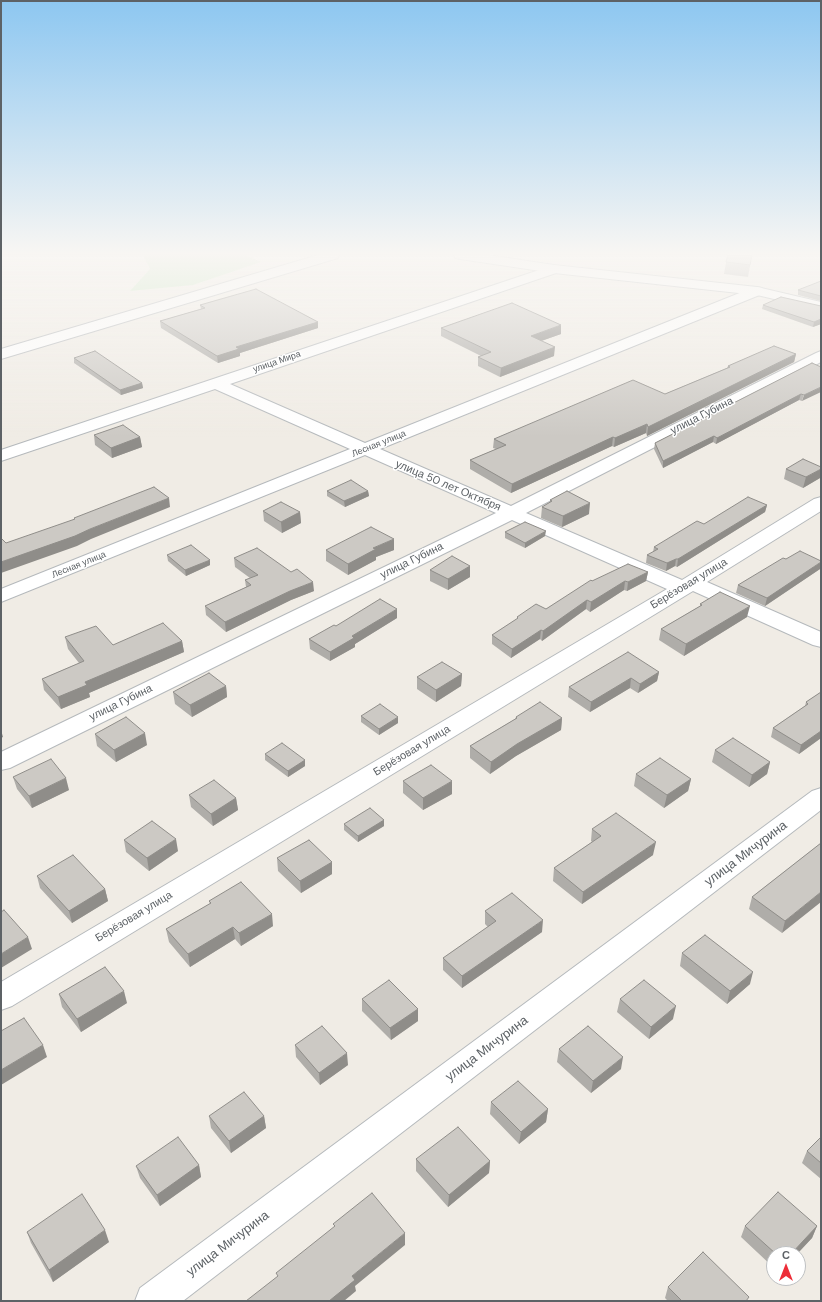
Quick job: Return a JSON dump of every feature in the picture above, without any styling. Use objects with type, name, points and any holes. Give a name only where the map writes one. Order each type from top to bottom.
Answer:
[{"type":"street","points":[[1,354],[129,316]]},
{"type":"street","name":"улица Мира","points":[[1,456],[415,316]]},
{"type":"street","name":"Лесная улица","points":[[1,596],[696,316]]},
{"type":"street","name":"улица Губина","points":[[1,762],[511,513],[821,356]]},
{"type":"street","name":"улица 50 лет Октября","points":[[214,383],[511,513],[821,640]]},
{"type":"street","name":"Берёзовая улица","points":[[1,997],[688,585],[821,503]]},
{"type":"street","name":"улица Мичурина","points":[[153,1301],[821,797]]},
{"type":"building","points":[[178,316],[306,316],[318,322],[236,347],[239,349],[217,356],[160,321]]},
{"type":"building","points":[[476,316],[540,316],[561,325],[531,336],[555,347],[501,368],[478,357],[491,352],[441,328]]},
{"type":"building","points":[[795,316],[821,316],[821,319],[814,322]]},
{"type":"building","points":[[774,346],[796,354],[648,427],[647,424],[615,438],[613,437],[512,484],[470,460],[506,445],[494,439],[633,380],[665,394],[730,367],[728,366]]},
{"type":"building","points":[[95,351],[142,383],[120,390],[74,358]]},
{"type":"building","points":[[812,363],[821,367],[821,387],[804,395],[801,394],[717,438],[714,436],[663,461],[655,443]]},
{"type":"building","points":[[123,425],[140,437],[111,448],[94,435]]},
{"type":"building","points":[[803,459],[821,467],[821,469],[806,477],[786,469]]},
{"type":"building","points":[[351,480],[368,491],[344,501],[327,491]]},
{"type":"building","points":[[154,487],[169,498],[75,536],[1,562],[1,538],[6,543],[75,519],[74,518]]},
{"type":"building","points":[[567,491],[590,503],[563,516],[542,507],[552,501],[550,500]]},
{"type":"building","points":[[748,497],[767,505],[678,559],[667,563],[647,555],[658,549],[654,547],[697,521],[704,524]]},
{"type":"building","points":[[281,502],[300,512],[281,522],[263,511]]},
{"type":"building","points":[[525,522],[546,531],[525,543],[505,532]]},
{"type":"building","points":[[371,527],[394,539],[373,548],[376,549],[348,564],[326,550]]},
{"type":"building","points":[[191,545],[210,560],[185,570],[167,555]]},
{"type":"building","points":[[257,548],[291,572],[297,569],[313,582],[290,591],[225,622],[205,606],[251,585],[245,580],[258,575],[234,558]]},
{"type":"building","points":[[800,551],[821,562],[767,598],[738,585],[783,558],[786,559]]},
{"type":"building","points":[[452,556],[470,566],[448,579],[430,570]]},
{"type":"building","points":[[628,564],[648,572],[628,582],[625,581],[591,602],[587,600],[543,631],[541,630],[512,649],[492,635],[536,604],[546,609],[591,580],[592,581]]},
{"type":"building","points":[[720,592],[750,606],[686,644],[661,629],[702,605],[700,604]]},
{"type":"building","points":[[380,599],[397,609],[352,636],[354,638],[330,652],[309,639],[334,625],[336,626]]},
{"type":"building","points":[[163,623],[182,641],[85,682],[87,685],[58,697],[42,679],[84,661],[65,637],[96,626],[113,645]]},
{"type":"building","points":[[628,652],[659,672],[640,684],[631,678],[591,702],[569,687]]},
{"type":"building","points":[[442,662],[462,674],[436,690],[417,677]]},
{"type":"building","points":[[209,673],[226,686],[190,705],[173,692]]},
{"type":"building","points":[[821,692],[821,731],[801,745],[773,728],[808,704],[806,702]]},
{"type":"building","points":[[540,702],[562,718],[517,744],[491,762],[470,746],[517,718],[516,717]]},
{"type":"building","points":[[380,704],[398,717],[379,729],[361,716]]},
{"type":"building","points":[[126,717],[145,733],[114,750],[95,734]]},
{"type":"building","points":[[733,738],[770,762],[752,775],[715,750]]},
{"type":"building","points":[[282,743],[305,760],[288,771],[265,754]]},
{"type":"building","points":[[660,758],[691,779],[667,795],[636,774]]},
{"type":"building","points":[[51,759],[66,778],[29,796],[13,777]]},
{"type":"building","points":[[431,765],[452,781],[423,798],[403,781]]},
{"type":"building","points":[[214,780],[236,798],[211,814],[189,795]]},
{"type":"building","points":[[370,808],[384,820],[358,836],[344,824]]},
{"type":"building","points":[[616,813],[656,842],[583,892],[554,868],[601,836],[592,829]]},
{"type":"building","points":[[152,821],[176,839],[147,858],[124,840]]},
{"type":"building","points":[[309,840],[332,862],[300,881],[277,858]]},
{"type":"building","points":[[821,843],[821,892],[785,921],[752,897]]},
{"type":"building","points":[[73,855],[105,889],[69,911],[37,876]]},
{"type":"building","points":[[241,882],[272,914],[239,933],[233,927],[188,954],[166,929],[211,903],[209,901]]},
{"type":"building","points":[[512,893],[543,920],[462,976],[443,958],[496,921],[485,911]]},
{"type":"building","points":[[4,910],[28,937],[1,954],[1,912]]},
{"type":"building","points":[[705,935],[753,972],[730,991],[682,953]]},
{"type":"building","points":[[105,967],[124,991],[77,1019],[59,994]]},
{"type":"building","points":[[389,980],[418,1009],[390,1028],[362,999]]},
{"type":"building","points":[[644,980],[676,1006],[651,1027],[620,999]]},
{"type":"building","points":[[24,1018],[43,1045],[1,1070],[1,1031]]},
{"type":"building","points":[[322,1026],[347,1053],[319,1073],[295,1045]]},
{"type":"building","points":[[588,1026],[623,1057],[593,1081],[559,1049]]},
{"type":"building","points":[[518,1081],[548,1109],[521,1132],[491,1102]]},
{"type":"building","points":[[244,1092],[264,1116],[229,1141],[209,1116]]},
{"type":"building","points":[[458,1127],[490,1161],[449,1195],[416,1159]]},
{"type":"building","points":[[178,1137],[199,1165],[157,1195],[136,1166]]},
{"type":"building","points":[[821,1137],[821,1163],[807,1151]]},
{"type":"building","points":[[778,1192],[817,1226],[798,1246],[767,1246],[745,1226]]},
{"type":"building","points":[[372,1193],[405,1233],[352,1276],[355,1280],[329,1301],[246,1301],[278,1276],[276,1273],[335,1226],[333,1224]]},
{"type":"building","points":[[82,1194],[105,1230],[49,1270],[27,1232]]},
{"type":"building","points":[[703,1252],[749,1297],[746,1301],[682,1301],[668,1287]]}]
